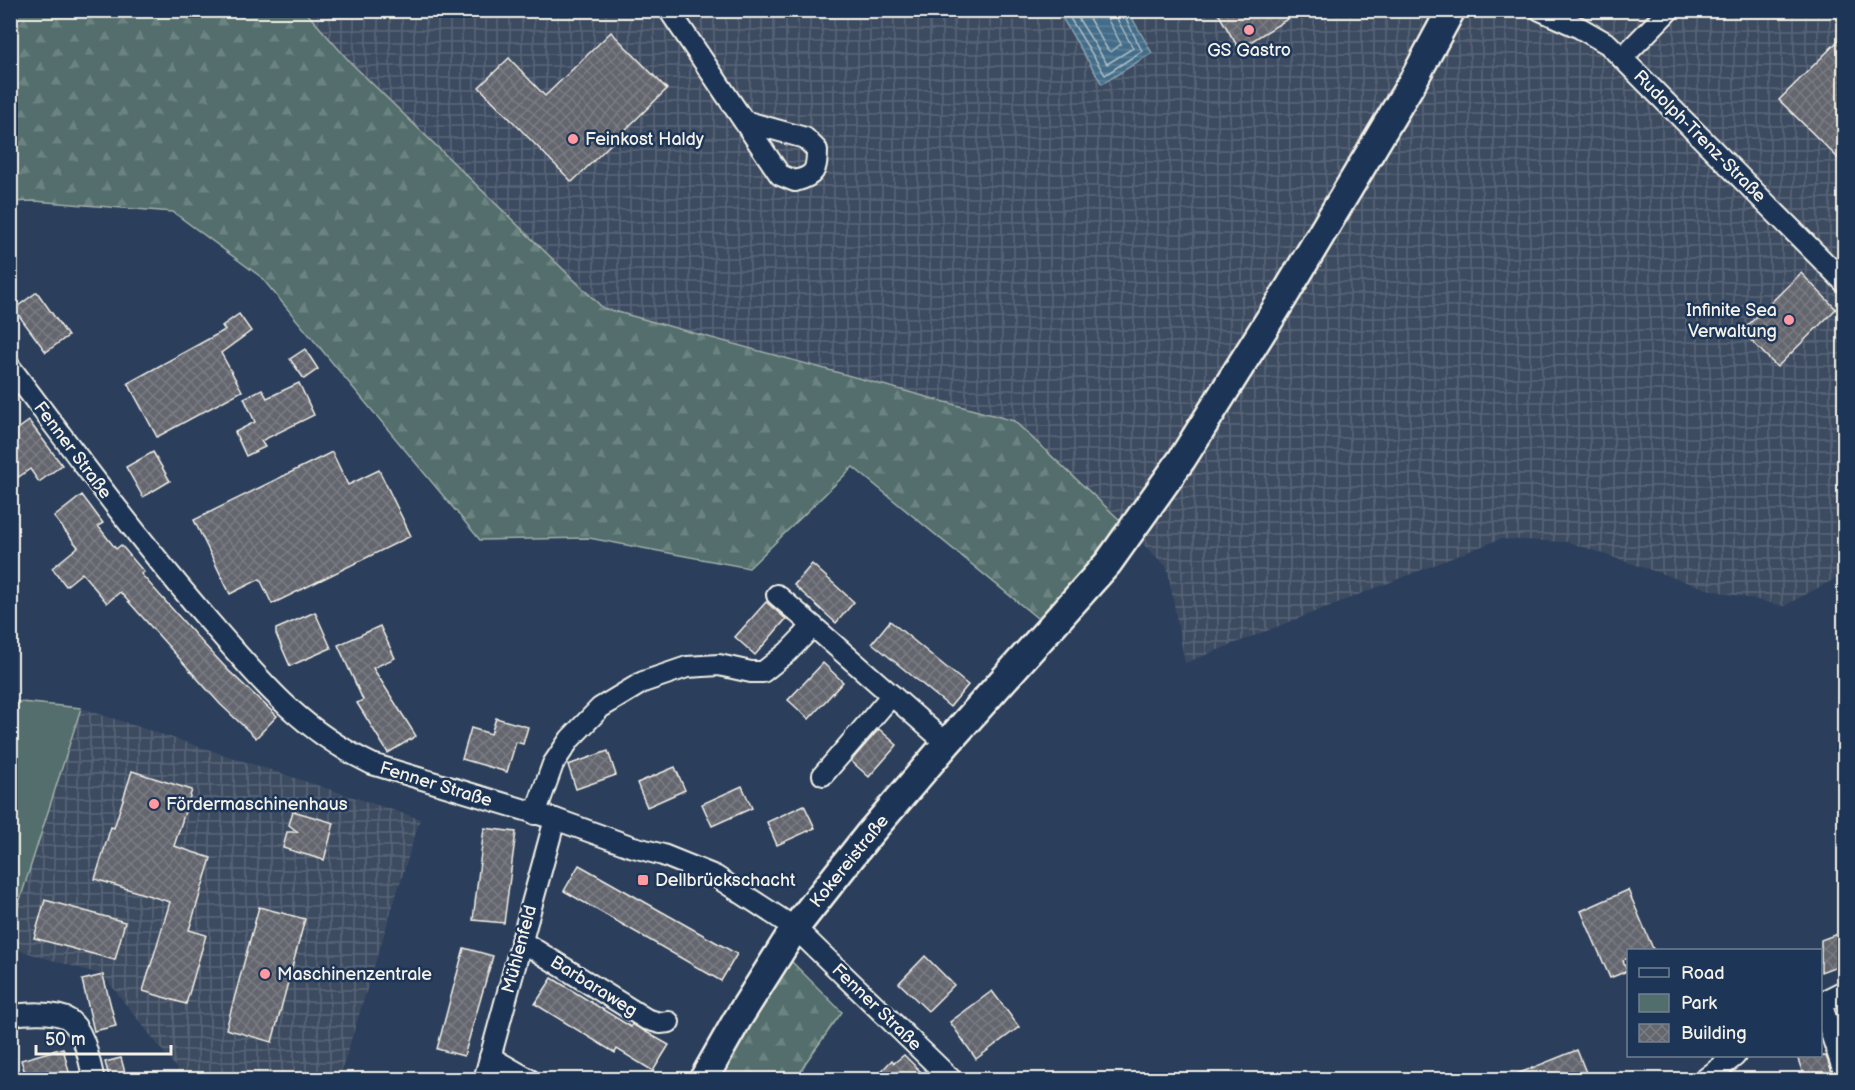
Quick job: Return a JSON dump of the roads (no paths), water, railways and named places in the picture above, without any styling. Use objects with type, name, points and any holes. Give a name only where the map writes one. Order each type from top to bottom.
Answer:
[{"type":"main road","name":"Kokereistraße","points":[[703,1080],[737,1020],[795,928],[869,834],[1108,562],[1182,459],[1289,288],[1414,79],[1451,10]]},
{"type":"street","points":[[669,10],[744,121]]},
{"type":"street","name":"Rudolph-Trenz-Straße","points":[[1540,10],[1608,44],[1845,282]]},
{"type":"street","points":[[1622,58],[1669,10]]},
{"type":"street","name":"Fenner Straße","points":[[10,367],[163,569],[280,701],[299,718],[346,752],[372,764],[555,819],[630,846],[663,855],[715,876],[795,928],[952,1080]]},
{"type":"street","points":[[777,595],[937,735]]},
{"type":"street","points":[[535,814],[553,764],[570,739],[600,708],[643,682],[687,667],[719,665],[751,672],[764,672],[788,652],[813,626]]},
{"type":"street","points":[[823,775],[892,695]]},
{"type":"street","name":"Mühlenfeld","points":[[484,1080],[555,819]]},
{"type":"street","name":"Barbaraweg","points":[[521,940],[646,1019],[660,1023],[669,1022]]},
{"type":"street","points":[[1822,1002],[1845,991]]},
{"type":"street","points":[[1822,1006],[1845,1072]]},
{"type":"street","points":[[10,1016],[42,1013],[67,1018],[79,1032],[94,1080]]},
{"type":"street","points":[[490,1057],[530,1080]]},
{"type":"street","points":[[1704,1080],[1734,1057]]},
{"type":"water","points":[[1058,11],[1128,11],[1152,53],[1102,84]]},
{"type":"place","name":"GS Gastro","points":[[1249,30]]},
{"type":"place","name":"Feinkost Haldy","points":[[573,139]]},
{"type":"place","name":"Infinite Sea Verwaltung","points":[[1789,320]]},
{"type":"place","name":"Fördermaschinenhaus","points":[[154,804]]},
{"type":"place","name":"Dellbrückschacht","points":[[643,880]]},
{"type":"place","name":"Maschinenzentrale","points":[[265,974]]}]
